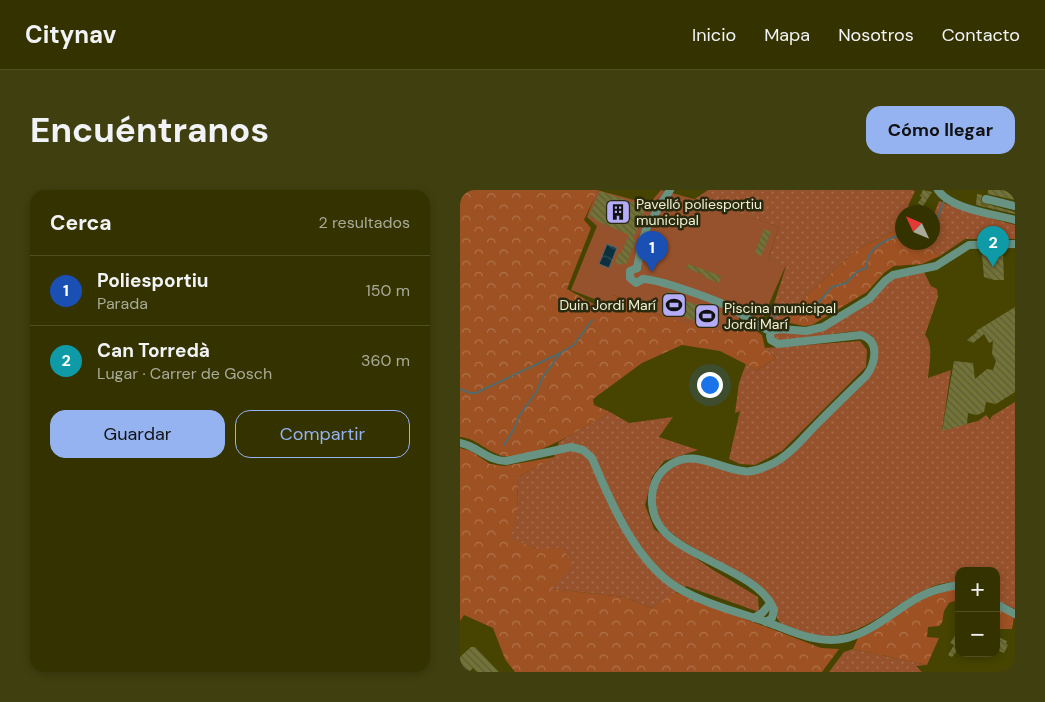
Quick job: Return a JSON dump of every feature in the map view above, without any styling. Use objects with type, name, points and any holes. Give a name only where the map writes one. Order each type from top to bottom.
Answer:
[{"type":"street","points":[[637,268],[647,227],[670,190]]},
{"type":"street","points":[[938,190],[942,196],[957,204],[1015,220]]},
{"type":"street","points":[[986,199],[1015,206]]},
{"type":"street","points":[[643,278],[720,303],[764,329],[772,331],[780,328],[806,332],[823,327],[869,300],[885,281],[893,275],[936,266],[949,259],[963,247],[1015,244]]},
{"type":"street","points":[[637,268],[630,271],[630,278],[636,283],[643,278]]},
{"type":"street","points":[[637,268],[642,272],[643,278]]},
{"type":"street","points":[[772,331],[770,338],[778,344],[862,335],[873,344],[874,360],[866,376],[782,459],[759,469],[744,472],[701,459],[681,459],[668,466],[658,477],[653,488],[652,505],[658,522],[672,539],[754,586],[766,596],[781,628]]},
{"type":"street","points":[[460,443],[470,445],[497,461],[506,461],[571,447],[583,450],[592,458],[623,526],[654,567],[670,583],[722,607],[820,640],[847,638],[863,632],[918,597],[934,590],[955,586]]},
{"type":"street","points":[[754,618],[762,613],[770,604]]},
{"type":"street","points":[[766,622],[770,604]]},
{"type":"street","points":[[1000,606],[1015,614]]},
{"type":"street","points":[[766,622],[773,614]]},
{"type":"shaded area","points":[[597,190],[649,204],[661,190],[719,206],[779,227],[768,259],[786,265],[762,320],[743,312],[733,327],[716,331],[663,317],[614,295],[610,305],[571,290],[597,226],[587,217]]},
{"type":"shaded area","points":[[708,190],[915,191],[908,205],[895,205],[895,230],[856,250],[806,296],[786,322],[768,323],[786,266],[768,259],[779,227],[695,199]]},
{"type":"shaded area","points":[[939,201],[965,211],[1015,225],[1015,239],[965,239],[940,256],[932,250],[940,250],[940,205],[938,205]]},
{"type":"shaded area","points":[[924,272],[931,286],[937,289],[938,297],[925,335],[930,349],[928,378],[951,370],[942,430],[978,421],[986,415],[990,420],[992,416],[1015,402],[1015,609],[1000,602],[1000,567],[955,567],[955,582],[941,584],[925,590],[861,627],[844,634],[820,636],[809,634],[781,623],[777,617],[774,602],[764,590],[679,539],[666,528],[655,508],[654,497],[663,475],[676,464],[696,461],[739,473],[766,470],[864,382],[876,344],[872,336],[861,331],[780,342],[773,338],[773,333],[824,328],[891,279]]},
{"type":"shaded area","points":[[860,341],[867,350],[866,367],[782,451],[755,465],[740,464],[729,459],[740,411],[735,413],[739,383],[746,364],[757,370],[776,358],[765,348]]},
{"type":"shaded area","points":[[610,412],[629,423],[673,417],[659,437],[698,450],[664,461],[652,477],[645,505],[654,529],[710,568],[758,597],[759,612],[686,586],[652,608],[624,597],[551,589],[536,549],[510,538],[517,513],[518,477],[554,457],[559,442]]},
{"type":"shaded area","points":[[853,649],[927,665],[916,666],[922,672],[829,672],[844,652]]},
{"type":"green space","points":[[460,190],[598,190],[584,220],[591,228],[567,289],[599,307],[608,309],[614,295],[663,317],[733,327],[738,319],[762,335],[765,348],[776,358],[757,370],[720,351],[682,345],[642,363],[593,399],[594,405],[610,412],[573,434],[542,449],[514,457],[503,456],[471,440],[460,437]]},
{"type":"green space","points":[[895,230],[895,250],[932,250],[940,256],[922,264],[894,266],[884,273],[867,292],[812,325],[804,326],[786,322],[806,296],[856,250]]},
{"type":"green space","points":[[460,448],[471,451],[490,464],[504,466],[555,457],[518,477],[517,513],[511,538],[536,549],[563,548],[572,565],[552,589],[624,597],[652,608],[675,592],[821,648],[839,649],[822,672],[515,672],[505,659],[493,628],[464,615],[460,621]]},
{"type":"green space","points":[[955,589],[955,601],[949,603],[944,611],[942,623],[939,626],[928,627],[927,637],[939,638],[927,665],[853,649],[858,638],[939,591]]},
{"type":"green space","points":[[1000,609],[1014,616],[1012,629],[1000,629]]},
{"type":"water","points":[[607,244],[617,248],[609,268],[599,264]]},
{"type":"building","points":[[923,190],[932,192],[924,205],[918,203],[922,197],[920,196]]},
{"type":"building","points":[[988,190],[1015,190],[1015,200],[988,194]]},
{"type":"building","name":"Pavelló poliesportiu municipal","points":[[600,191],[646,207],[633,239],[636,240],[626,264],[615,263],[629,235],[589,216]]},
{"type":"building","points":[[977,194],[982,195],[981,200],[983,203],[1015,212],[1015,214],[976,205]]},
{"type":"building","points":[[764,229],[771,232],[761,256],[755,253]]},
{"type":"building","points":[[993,254],[993,256],[1003,255],[1004,280],[984,277],[982,255]]},
{"type":"building","points":[[688,264],[721,276],[719,283],[686,268]]},
{"type":"building","points":[[667,291],[678,294],[677,298],[721,313],[716,328],[661,309]]},
{"type":"building","points":[[1015,307],[1015,392],[996,404],[986,402],[984,412],[977,415],[968,413],[967,424],[942,431],[954,361],[973,363],[975,379],[987,369],[993,370],[996,361],[992,354],[993,341],[989,343],[984,334],[973,343],[967,340],[976,331]]},
{"type":"building","points":[[955,636],[955,653],[952,657],[948,655],[954,645],[950,643]]},
{"type":"building","points":[[1000,638],[1007,641],[1006,644],[1008,645],[1004,653],[1000,652]]},
{"type":"building","points":[[471,647],[475,647],[499,672],[477,672],[473,668],[469,672],[460,672],[460,657]]},
{"type":"waterway","points":[[940,212],[944,201]]},
{"type":"waterway","points":[[771,321],[781,309],[807,308],[818,303],[832,287],[846,283],[858,271],[866,268],[871,252],[879,245],[895,237]]},
{"type":"waterway","points":[[460,389],[476,393],[560,353],[574,345],[592,320]]},
{"type":"waterway","points":[[504,445],[514,429],[519,416],[537,391],[542,378],[560,354]]},
{"type":"tunnel","points":[[984,206],[986,199]]},
{"type":"place","name":"Pavelló poliesportiu municipal","points":[[618,212]]},
{"type":"place","name":"Can Torredà","points":[[993,267]]},
{"type":"place","name":"Poliesportiu","points":[[652,272]]},
{"type":"place","name":"Duin Jordi Marí","points":[[674,305]]},
{"type":"place","name":"Piscina municipal Jordi Marí","points":[[707,316]]}]
